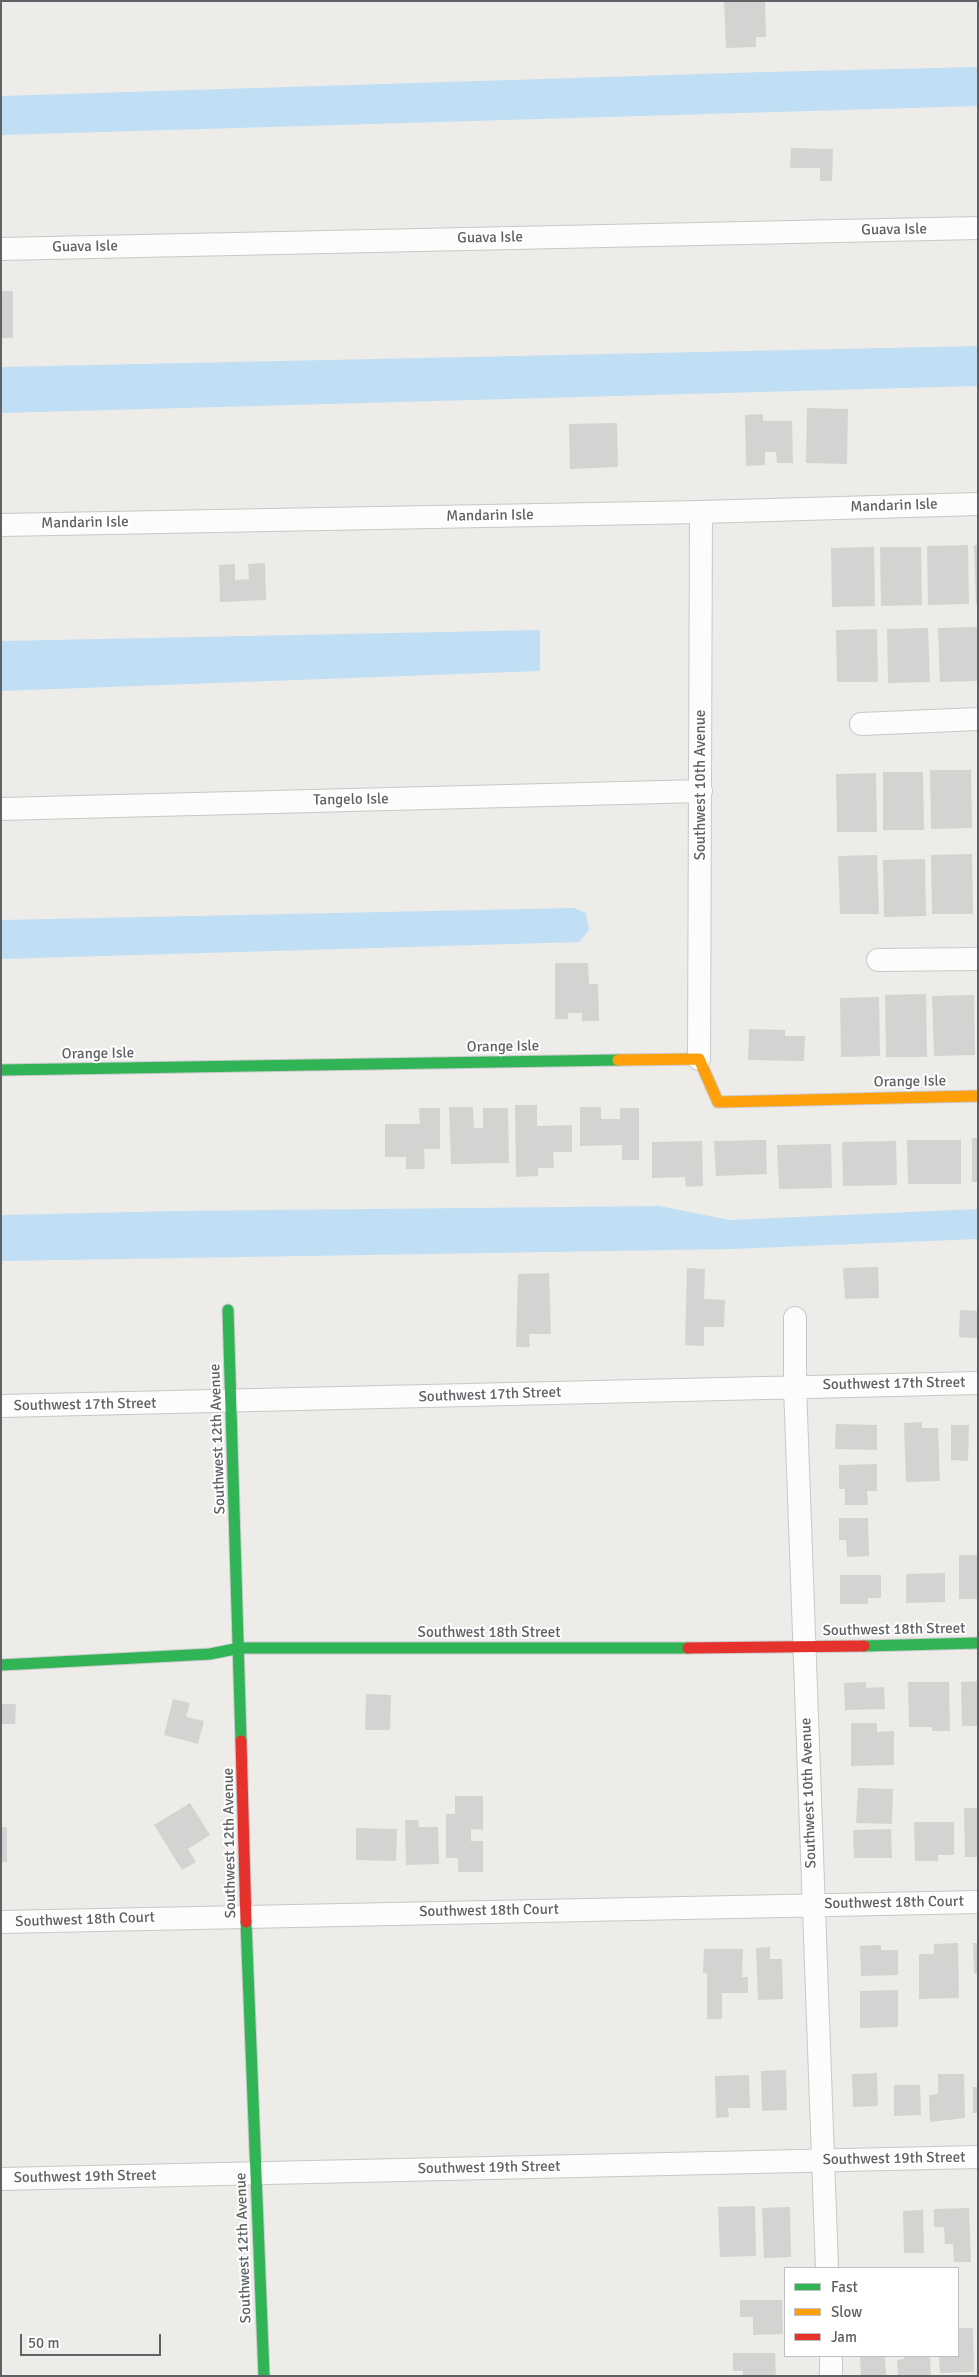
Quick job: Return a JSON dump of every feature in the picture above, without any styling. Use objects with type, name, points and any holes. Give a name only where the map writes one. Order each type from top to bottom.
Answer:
[{"type":"street","name":"Guava Isle","points":[[1,249],[978,228]]},
{"type":"street","name":"Mandarin Isle","points":[[1,525],[701,512],[978,504]]},
{"type":"street","name":"Southwest 10th Avenue","points":[[699,1059],[701,512]]},
{"type":"street","points":[[861,724],[978,719]]},
{"type":"street","name":"Tangelo Isle","points":[[1,809],[701,791]]},
{"type":"street","points":[[878,960],[978,959]]},
{"type":"street","name":"Orange Isle","points":[[1,1070],[699,1059],[718,1102],[978,1096]]},
{"type":"street","name":"Southwest 12th Avenue","points":[[228,1310],[240,1648],[246,1916],[264,2376]]},
{"type":"street","name":"Southwest 10th Avenue","points":[[795,1318],[795,1386],[827,2267]]},
{"type":"street","name":"Southwest 17th Street","points":[[1,1406],[978,1383]]},
{"type":"street","name":"Southwest 18th Street","points":[[1,1666],[210,1654],[240,1648],[804,1648],[978,1643]]},
{"type":"street","name":"Southwest 18th Court","points":[[1,1922],[978,1902]]},
{"type":"street","name":"Southwest 19th Street","points":[[1,2179],[978,2157]]},
{"type":"street","points":[[831,2357],[831,2376]]},
{"type":"water","points":[[978,67],[978,106],[1,135],[1,96]]},
{"type":"water","points":[[978,346],[978,386],[1,413],[1,367]]},
{"type":"water","points":[[540,630],[540,671],[1,691],[1,641]]},
{"type":"water","points":[[574,908],[586,913],[589,930],[579,942],[1,959],[1,920]]},
{"type":"water","points":[[659,1206],[730,1220],[978,1209],[978,1239],[732,1249],[1,1261],[1,1215],[178,1211]]},
{"type":"building","points":[[724,1],[765,1],[766,37],[756,37],[756,47],[726,48]]},
{"type":"building","points":[[791,148],[833,149],[832,181],[820,181],[820,168],[790,168]]},
{"type":"building","points":[[1,291],[13,291],[13,338],[1,338]]},
{"type":"building","points":[[807,408],[848,409],[847,464],[806,463]]},
{"type":"building","points":[[763,414],[763,421],[792,421],[793,463],[777,463],[776,452],[765,452],[765,465],[746,466],[745,415]]},
{"type":"building","points":[[617,423],[618,467],[570,469],[569,424]]},
{"type":"building","points":[[968,545],[969,604],[928,605],[927,546]]},
{"type":"building","points":[[974,545],[978,545],[978,604],[976,604]]},
{"type":"building","points":[[874,547],[875,606],[832,607],[831,548]]},
{"type":"building","points":[[880,547],[921,547],[922,605],[881,606]]},
{"type":"building","points":[[265,563],[266,600],[220,602],[219,565],[235,564],[235,580],[249,579],[248,564]]},
{"type":"building","points":[[978,627],[978,681],[940,682],[938,628]]},
{"type":"building","points":[[928,628],[930,682],[888,683],[887,629]]},
{"type":"building","points":[[877,629],[878,682],[837,682],[836,630]]},
{"type":"building","points":[[930,770],[971,770],[972,828],[931,829]]},
{"type":"building","points":[[883,772],[923,772],[924,830],[883,830]]},
{"type":"building","points":[[876,773],[877,832],[837,832],[836,774]]},
{"type":"building","points":[[972,854],[973,914],[932,914],[931,855]]},
{"type":"building","points":[[877,855],[879,914],[840,914],[838,856]]},
{"type":"building","points":[[925,859],[926,916],[884,917],[883,860]]},
{"type":"building","points":[[555,963],[588,963],[589,984],[598,984],[599,1021],[582,1021],[582,1013],[568,1013],[568,1019],[555,1019]]},
{"type":"building","points":[[926,994],[927,1057],[886,1057],[885,995]]},
{"type":"building","points":[[974,995],[975,1055],[934,1056],[932,996]]},
{"type":"building","points":[[879,997],[880,1056],[841,1057],[840,998]]},
{"type":"building","points":[[749,1029],[785,1030],[785,1036],[805,1036],[804,1061],[748,1060]]},
{"type":"building","points":[[515,1105],[537,1105],[537,1126],[572,1125],[572,1152],[553,1152],[554,1168],[538,1168],[538,1176],[516,1177]]},
{"type":"building","points":[[449,1107],[473,1107],[474,1128],[483,1128],[483,1108],[508,1108],[509,1163],[451,1164]]},
{"type":"building","points":[[580,1107],[601,1107],[601,1119],[620,1119],[620,1108],[639,1108],[639,1160],[622,1160],[622,1145],[580,1146]]},
{"type":"building","points":[[419,1108],[440,1108],[440,1149],[424,1149],[425,1169],[406,1169],[406,1157],[385,1157],[385,1124],[420,1124]]},
{"type":"building","points":[[972,1138],[978,1138],[978,1182],[972,1182]]},
{"type":"building","points":[[766,1140],[767,1174],[716,1176],[714,1141]]},
{"type":"building","points":[[907,1140],[961,1140],[961,1184],[908,1184]]},
{"type":"building","points":[[702,1141],[703,1186],[686,1187],[685,1177],[652,1178],[652,1142]]},
{"type":"building","points":[[896,1141],[897,1185],[843,1186],[842,1142]]},
{"type":"building","points":[[831,1144],[832,1188],[779,1189],[777,1145]]},
{"type":"building","points":[[878,1267],[879,1298],[845,1299],[843,1268]]},
{"type":"building","points":[[687,1268],[705,1269],[704,1299],[725,1300],[724,1327],[704,1327],[704,1346],[685,1345]]},
{"type":"building","points":[[549,1273],[551,1334],[529,1334],[530,1347],[516,1347],[518,1274]]},
{"type":"building","points":[[960,1310],[978,1311],[978,1338],[959,1337]]},
{"type":"building","points":[[922,1422],[922,1428],[938,1428],[940,1481],[906,1482],[904,1423]]},
{"type":"building","points":[[836,1424],[877,1425],[877,1450],[835,1449]]},
{"type":"building","points":[[951,1425],[969,1425],[968,1461],[951,1460]]},
{"type":"building","points":[[877,1464],[877,1491],[867,1491],[868,1505],[845,1505],[845,1489],[839,1489],[839,1465]]},
{"type":"building","points":[[839,1518],[868,1518],[869,1556],[847,1557],[846,1540],[839,1540]]},
{"type":"building","points":[[959,1555],[978,1555],[978,1599],[959,1599]]},
{"type":"building","points":[[945,1573],[945,1602],[906,1603],[906,1574]]},
{"type":"building","points":[[840,1575],[881,1575],[881,1598],[868,1598],[868,1604],[840,1604]]},
{"type":"building","points":[[978,1681],[978,1726],[962,1726],[961,1682]]},
{"type":"building","points":[[866,1682],[866,1688],[884,1687],[885,1709],[845,1710],[844,1683]]},
{"type":"building","points":[[908,1682],[949,1682],[950,1731],[932,1731],[932,1727],[909,1727]]},
{"type":"building","points":[[366,1694],[391,1695],[390,1730],[365,1730]]},
{"type":"building","points":[[173,1699],[190,1703],[186,1717],[204,1721],[198,1744],[164,1735]]},
{"type":"building","points":[[1,1704],[16,1704],[15,1724],[1,1724]]},
{"type":"building","points":[[851,1723],[877,1723],[877,1732],[894,1731],[894,1765],[851,1766]]},
{"type":"building","points":[[858,1788],[893,1789],[892,1824],[856,1823]]},
{"type":"building","points":[[455,1796],[483,1796],[483,1830],[471,1829],[471,1841],[483,1841],[483,1872],[458,1872],[458,1858],[446,1858],[446,1814],[455,1814]]},
{"type":"building","points":[[190,1803],[210,1835],[188,1849],[196,1862],[182,1870],[154,1825]]},
{"type":"building","points":[[964,1808],[978,1808],[978,1857],[965,1857]]},
{"type":"building","points":[[405,1820],[418,1820],[419,1827],[438,1827],[439,1864],[406,1865]]},
{"type":"building","points":[[914,1822],[954,1822],[954,1855],[938,1855],[938,1861],[915,1861]]},
{"type":"building","points":[[1,1827],[7,1827],[7,1862],[1,1862]]},
{"type":"building","points":[[356,1828],[397,1829],[396,1861],[356,1860]]},
{"type":"building","points":[[891,1829],[892,1858],[854,1858],[853,1830]]},
{"type":"building","points":[[958,1943],[959,1998],[919,1999],[919,1954],[934,1954],[934,1944]]},
{"type":"building","points":[[973,1943],[978,1943],[978,1973],[974,1973]]},
{"type":"building","points":[[881,1945],[881,1950],[898,1950],[898,1975],[861,1976],[860,1946]]},
{"type":"building","points":[[770,1947],[770,1959],[782,1959],[783,1999],[758,2000],[756,1948]]},
{"type":"building","points":[[704,1949],[743,1949],[742,1977],[748,1977],[748,1993],[722,1993],[722,2019],[707,2019],[707,1973],[703,1973]]},
{"type":"building","points":[[898,1990],[898,2027],[860,2028],[860,1991]]},
{"type":"building","points":[[786,2070],[787,2110],[762,2111],[761,2071]]},
{"type":"building","points":[[877,2073],[878,2106],[853,2107],[852,2074]]},
{"type":"building","points":[[938,2074],[964,2074],[965,2118],[930,2122],[929,2095],[938,2094]]},
{"type":"building","points":[[749,2075],[750,2108],[728,2108],[729,2117],[716,2118],[715,2076]]},
{"type":"building","points":[[894,2085],[920,2085],[921,2115],[894,2116]]},
{"type":"building","points":[[973,2087],[978,2087],[978,2113],[973,2113]]},
{"type":"building","points":[[755,2206],[756,2256],[720,2257],[718,2207]]},
{"type":"building","points":[[790,2207],[791,2257],[764,2258],[762,2208]]},
{"type":"building","points":[[969,2208],[971,2262],[954,2262],[953,2244],[945,2244],[944,2227],[934,2227],[934,2209]]},
{"type":"building","points":[[923,2210],[924,2253],[904,2253],[903,2211]]},
{"type":"building","points":[[740,2300],[782,2300],[783,2334],[753,2335],[753,2317],[740,2317]]},
{"type":"building","points":[[959,2328],[973,2328],[974,2372],[940,2373],[939,2357],[959,2357]]},
{"type":"building","points":[[733,2353],[775,2353],[776,2376],[743,2376],[743,2371],[733,2371]]},
{"type":"building","points":[[860,2357],[885,2357],[886,2376],[861,2376]]},
{"type":"building","points":[[904,2357],[930,2357],[931,2376],[898,2376],[897,2360],[904,2359]]},
{"type":"traffic: fast","points":[[1,1070],[618,1060]]},
{"type":"traffic: fast","points":[[228,1310],[241,1741]]},
{"type":"traffic: fast","points":[[864,1646],[978,1643]]},
{"type":"traffic: fast","points":[[1,1665],[210,1654],[240,1648],[688,1648]]},
{"type":"traffic: fast","points":[[246,1922],[264,2376]]},
{"type":"traffic: slow","points":[[618,1060],[699,1059],[718,1102],[978,1096]]},
{"type":"traffic: jam","points":[[688,1648],[864,1646]]},
{"type":"traffic: jam","points":[[241,1741],[246,1922]]}]
